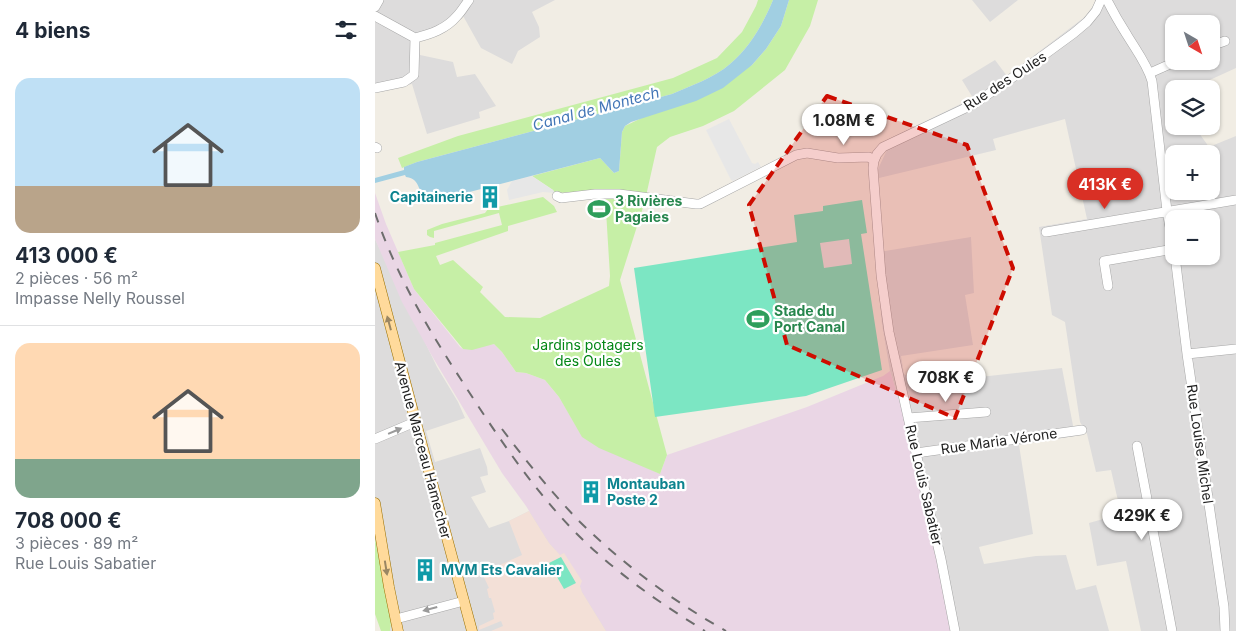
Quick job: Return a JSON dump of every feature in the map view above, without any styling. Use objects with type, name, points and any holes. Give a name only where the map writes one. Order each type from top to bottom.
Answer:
[{"type":"main road","name":"Avenue Marceau Hamecher","points":[[375,268],[472,631]]},
{"type":"main road","points":[[375,503],[398,631]]},
{"type":"street","points":[[375,7],[379,0]]},
{"type":"street","points":[[375,16],[415,38],[447,26],[469,0]]},
{"type":"street","name":"Rue des Oules","points":[[874,161],[883,147],[974,104],[1022,71],[1087,22],[1096,11],[1101,0]]},
{"type":"street","points":[[1107,0],[1150,73],[1167,210]]},
{"type":"street","points":[[375,88],[404,82],[414,75],[415,38]]},
{"type":"street","points":[[1220,43],[1225,41]]},
{"type":"street","points":[[1150,73],[1165,66]]},
{"type":"street","points":[[557,196],[561,198],[595,194],[619,194],[700,204],[796,155],[807,153],[838,158],[869,157],[874,161]]},
{"type":"street","name":"Rue Louis Sabatier","points":[[874,161],[881,275],[889,332],[915,453],[941,559],[955,631]]},
{"type":"street","points":[[1173,210],[1236,200]]},
{"type":"street","points":[[1046,232],[1165,211]]},
{"type":"street","points":[[1108,286],[1104,261],[1165,251]]},
{"type":"street","name":"Rue Louise Michel","points":[[1176,265],[1187,354],[1224,607],[1225,631]]},
{"type":"street","points":[[1187,354],[1236,349]]},
{"type":"street","points":[[908,418],[986,412]]},
{"type":"street","points":[[375,439],[415,422]]},
{"type":"street","name":"Rue Maria Vérone","points":[[915,453],[1082,430]]},
{"type":"street","points":[[1137,446],[1171,631]]},
{"type":"street","points":[[395,619],[464,600]]},
{"type":"highlighted area","points":[[827,96],[967,145],[1013,268],[955,418],[787,345],[749,205]]},
{"type":"shaded area","points":[[375,0],[555,0],[532,12],[539,27],[540,37],[518,51],[512,64],[481,48],[462,14],[420,40],[420,55],[453,62],[457,77],[475,74],[496,106],[479,112],[480,118],[427,134],[412,84],[375,92]]},
{"type":"shaded area","points":[[972,0],[1018,0],[990,22]]},
{"type":"shaded area","points":[[1095,0],[1236,0],[1236,68],[1210,80],[1165,80],[1165,135],[1200,135],[1208,145],[1165,145],[1165,200],[1220,200],[1220,145],[1214,145],[1236,136],[1236,631],[1141,631],[1126,561],[1097,566],[1089,523],[1121,514],[1111,470],[1096,472],[1087,434],[1080,422],[1065,322],[1052,315],[1039,227],[1087,219],[1065,119],[993,139],[996,150],[879,178],[878,169],[893,137],[973,98],[962,80],[995,60],[1007,76],[1086,16]]},
{"type":"shaded area","points":[[729,119],[752,163],[758,162],[761,167],[733,181],[706,130]]},
{"type":"shaded area","points":[[532,176],[555,193],[543,192],[509,200],[507,190],[512,181]]},
{"type":"shaded area","points":[[375,193],[414,289],[460,347],[463,349],[494,344],[516,372],[526,373],[545,380],[559,397],[582,436],[660,474],[667,455],[807,407],[883,376],[890,371],[905,419],[934,544],[951,631],[606,631],[582,592],[564,553],[560,555],[549,543],[526,506],[502,473],[402,302],[375,239]]},
{"type":"shaded area","points":[[971,237],[974,293],[965,295],[973,345],[901,356],[904,374],[913,380],[949,376],[962,379],[1062,368],[1075,436],[1019,445],[1033,534],[979,547],[984,564],[1036,556],[1066,555],[1076,590],[1096,585],[1109,631],[951,631],[905,419],[890,371],[882,324],[875,251]]},
{"type":"shaded area","points":[[375,239],[437,367],[458,402],[465,418],[426,431],[435,462],[480,448],[487,467],[488,475],[480,477],[486,492],[471,497],[489,528],[529,511],[564,553],[674,631],[390,631],[391,622],[375,538]]},
{"type":"shaded area","points":[[849,239],[852,264],[824,268],[820,243]]},
{"type":"shaded area","points":[[529,511],[549,543],[560,555],[564,553],[582,581],[580,586],[582,592],[606,631],[491,631],[503,626],[501,621],[479,630],[479,626],[494,619],[493,613],[495,612],[491,598],[489,598],[487,589],[489,588],[482,573],[522,555],[509,521]]},
{"type":"green space","points":[[758,0],[773,0],[755,35],[730,64],[703,81],[672,94],[417,162],[402,168],[398,158],[458,136],[673,78],[717,58],[742,32]]},
{"type":"green space","points":[[789,0],[818,0],[810,26],[785,70],[734,111],[703,126],[670,137],[657,147],[646,196],[598,191],[555,193],[532,176],[600,158],[614,173],[619,171],[622,132],[625,126],[752,65],[766,49],[781,26]]},
{"type":"green space","name":"Jardins potagers des Oules","points":[[605,194],[646,198],[620,280],[667,455],[660,474],[599,448],[582,437],[559,397],[545,380],[526,373],[516,372],[494,344],[472,350],[463,349],[414,289],[398,252],[435,245],[435,243],[502,225],[499,213],[434,231],[434,238],[427,235],[427,230],[442,224],[485,213],[488,209],[543,197],[554,206],[557,212],[508,226],[508,231],[436,256],[440,265],[453,260],[483,287],[480,292],[505,317],[540,318],[609,286]]},
{"type":"green space","name":"Stade du Port Canal","points":[[862,200],[867,233],[861,234],[882,370],[806,396],[655,417],[634,268],[797,242],[794,215],[823,211],[823,206]]},
{"type":"green space","points":[[375,538],[391,622],[390,631],[381,631],[375,614]]},
{"type":"green space","points":[[561,557],[576,583],[564,589],[549,563]]},
{"type":"water","points":[[773,0],[789,0],[781,26],[766,49],[752,65],[723,88],[696,101],[631,122],[625,126],[622,132],[619,171],[614,173],[600,158],[427,203],[415,180],[405,175],[375,183],[375,178],[404,170],[404,167],[417,162],[672,94],[703,81],[724,69],[744,50],[765,18]]},
{"type":"railway","points":[[375,213],[392,256],[412,298],[435,339],[499,437],[527,476],[573,530],[603,559],[653,597],[705,631]]},
{"type":"railway","points":[[502,429],[549,488],[597,538],[650,581],[726,631]]},
{"type":"place","name":"Capitainerie","points":[[490,197]]},
{"type":"place","name":"3 Rivières Pagaies","points":[[599,209]]},
{"type":"place","name":"Stade du Port Canal","points":[[758,319]]},
{"type":"place","name":"Montauban Poste 2","points":[[591,492]]},
{"type":"place","name":"MVM Ets Cavalier","points":[[425,570]]},
{"type":"water label","name":"Canal de Montech","points":[[596,109]]}]
